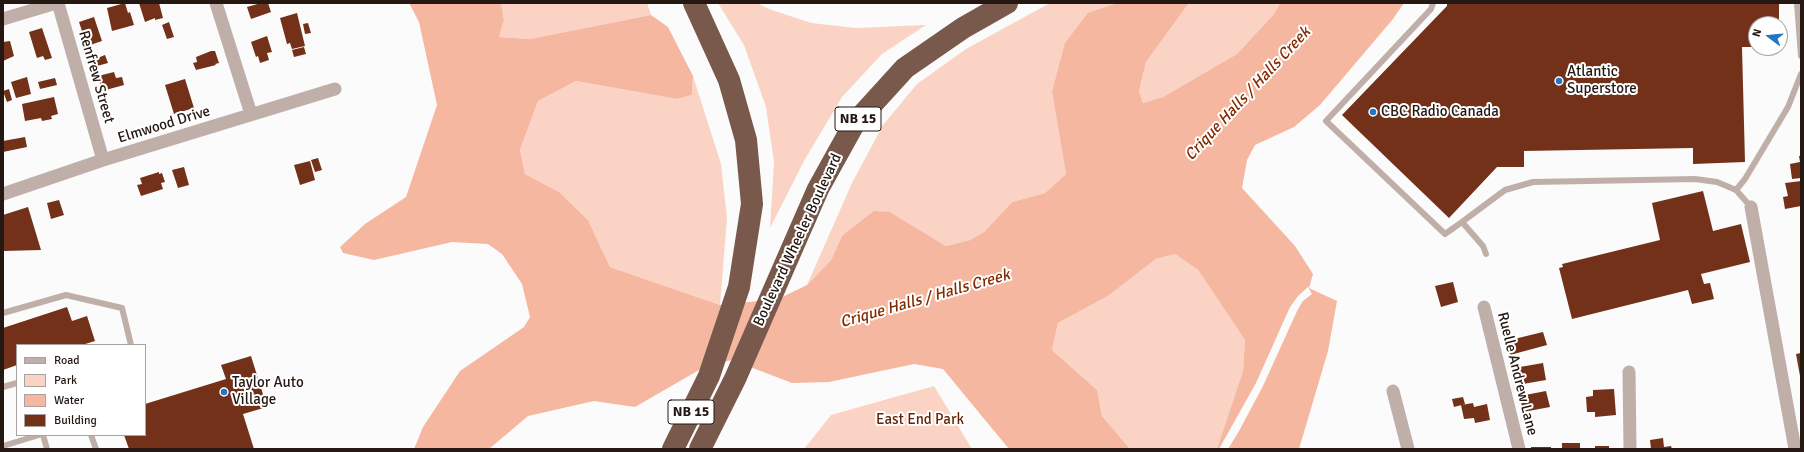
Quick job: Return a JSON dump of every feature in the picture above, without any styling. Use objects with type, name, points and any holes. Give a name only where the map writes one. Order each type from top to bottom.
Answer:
[{"type":"highway","name":"Boulevard Wheeler Boulevard","points":[[672,449],[709,376],[739,287],[752,204],[746,140],[729,80],[694,3]]},
{"type":"highway","name":"Boulevard Wheeler Boulevard","points":[[700,449],[735,379],[818,190],[854,124],[904,68],[963,28],[1007,3]]},
{"type":"street","points":[[3,19],[57,3]]},
{"type":"street","name":"Renfrew Street","points":[[57,3],[103,160]]},
{"type":"street","points":[[216,3],[251,114]]},
{"type":"street","name":"Elmwood Drive","points":[[3,194],[103,160],[335,89]]},
{"type":"street","points":[[1751,207],[1795,449]]},
{"type":"street","name":"Ruelle Andrew Lane","points":[[1484,307],[1520,449]]},
{"type":"street","points":[[1629,372],[1630,449]]},
{"type":"street","points":[[1393,390],[1408,449]]},
{"type":"lane","points":[[1432,3],[1431,9],[1326,121],[1445,234],[1505,190],[1533,182],[1695,179],[1717,182],[1736,190],[1751,207]]},
{"type":"lane","points":[[1797,3],[1801,56]]},
{"type":"lane","points":[[1736,190],[1745,179],[1788,108],[1801,74]]},
{"type":"lane","points":[[1462,222],[1483,246],[1486,254]]},
{"type":"lane","points":[[3,313],[66,295],[122,308],[131,344]]},
{"type":"lane","points":[[3,387],[16,383]]},
{"type":"lane","points":[[4,447],[36,436]]},
{"type":"lane","points":[[43,436],[47,449]]},
{"type":"lane","points":[[91,436],[96,449]]},
{"type":"green space","points":[[501,3],[647,3],[651,15],[530,39],[499,37],[504,20]]},
{"type":"green space","points":[[718,3],[757,3],[769,9],[811,23],[856,28],[926,25],[882,54],[842,97],[804,161],[770,228],[774,162],[766,107],[744,45]]},
{"type":"green space","points":[[1050,3],[1118,3],[1115,5],[1052,92],[1066,174],[1045,193],[1012,202],[984,232],[970,240],[946,246],[890,212],[842,236],[831,260],[807,285],[852,183],[883,125],[917,84],[966,49]]},
{"type":"green space","points":[[1189,3],[1280,3],[1274,14],[1237,54],[1163,97],[1143,103],[1139,91],[1146,62]]},
{"type":"green space","points":[[693,76],[721,164],[727,218],[720,305],[610,267],[588,220],[559,192],[525,174],[520,150],[538,101],[576,81],[677,99],[692,95]]},
{"type":"green space","points":[[1175,254],[1198,270],[1245,340],[1243,371],[1217,449],[1130,449],[1102,416],[1097,390],[1052,350],[1058,323],[1108,296],[1156,259]]},
{"type":"green space","name":"East End Park","points":[[934,386],[972,449],[804,449],[831,415]]},
{"type":"water","name":"Crique Halls / Halls Creek","points":[[409,3],[501,3],[504,20],[499,37],[530,39],[651,15],[668,27],[693,76],[692,95],[677,99],[576,81],[538,101],[520,150],[525,174],[559,192],[588,220],[610,267],[720,305],[778,299],[807,285],[831,260],[842,236],[874,211],[890,212],[946,246],[970,240],[984,232],[1012,202],[1045,193],[1066,174],[1052,92],[1065,43],[1088,13],[1118,3],[1189,3],[1146,62],[1139,91],[1143,103],[1163,97],[1237,54],[1274,14],[1280,3],[1404,3],[1393,19],[1320,105],[1294,127],[1255,145],[1247,160],[1242,188],[1295,246],[1313,274],[1309,288],[1337,301],[1328,351],[1299,449],[1217,449],[1243,371],[1245,340],[1198,270],[1175,254],[1156,259],[1108,296],[1058,323],[1052,350],[1097,390],[1102,416],[1130,449],[1009,449],[943,369],[914,364],[829,382],[792,383],[732,360],[706,366],[635,407],[594,401],[528,416],[489,449],[414,449],[423,427],[460,371],[524,327],[530,317],[522,284],[502,254],[488,244],[452,242],[374,260],[343,253],[340,247],[365,224],[406,197],[437,105],[419,22]]},
{"type":"pier","points":[[1308,287],[1312,294],[1303,301],[1298,309],[1263,386],[1239,431],[1228,449],[1219,449],[1256,383],[1290,307],[1298,296]]},
{"type":"building","points":[[125,3],[128,13],[130,12],[134,25],[112,31],[107,8]]},
{"type":"building","points":[[139,3],[159,3],[163,18],[155,20],[155,18],[145,22]]},
{"type":"building","points":[[261,3],[268,3],[271,12],[251,19],[247,7]]},
{"type":"building","name":"Atlantic Superstore","points":[[1447,3],[1779,3],[1779,16],[1748,16],[1748,47],[1742,47],[1745,162],[1693,164],[1693,148],[1524,151],[1524,167],[1497,167],[1449,218],[1342,115],[1447,6]]},
{"type":"building","points":[[297,13],[305,46],[292,49],[290,43],[287,44],[280,18]]},
{"type":"building","points":[[94,17],[102,41],[87,46],[79,22]]},
{"type":"building","points":[[169,22],[174,37],[167,39],[162,25]]},
{"type":"building","points":[[308,23],[311,33],[305,34],[303,24]]},
{"type":"building","points":[[42,28],[52,58],[45,60],[43,56],[37,58],[29,32]]},
{"type":"building","points":[[267,36],[272,52],[267,53],[269,60],[260,63],[258,56],[256,57],[251,42]]},
{"type":"building","points":[[10,41],[14,56],[3,61],[3,42]]},
{"type":"building","points":[[304,47],[306,54],[294,57],[292,50]]},
{"type":"building","points":[[211,51],[215,51],[219,63],[196,70],[193,63],[197,62],[196,57]]},
{"type":"building","points":[[105,55],[108,63],[97,66],[95,59]]},
{"type":"building","points":[[114,72],[116,78],[122,77],[124,85],[102,91],[98,76]]},
{"type":"building","points":[[27,77],[31,94],[16,98],[11,82]]},
{"type":"building","points":[[55,78],[57,85],[40,89],[38,82]]},
{"type":"building","points":[[185,79],[194,108],[174,114],[165,85]]},
{"type":"building","points":[[9,89],[12,100],[7,102],[3,91]]},
{"type":"building","points":[[54,97],[58,114],[51,116],[52,119],[42,121],[41,118],[25,121],[22,104]]},
{"type":"building","points":[[25,137],[27,147],[3,152],[3,141]]},
{"type":"building","points":[[1799,156],[1801,156],[1801,178],[1792,179],[1790,164],[1800,162]]},
{"type":"building","points":[[318,158],[322,170],[315,172],[311,160]]},
{"type":"building","points":[[310,161],[315,180],[300,185],[294,165]]},
{"type":"building","points":[[184,167],[189,185],[178,188],[172,170]]},
{"type":"building","points":[[159,172],[159,174],[162,173],[165,182],[161,183],[163,189],[141,196],[137,185],[142,184],[140,178]]},
{"type":"building","points":[[1801,181],[1801,206],[1785,209],[1783,197],[1788,196],[1785,183]]},
{"type":"building","points":[[1703,191],[1713,231],[1741,224],[1750,262],[1701,274],[1704,284],[1710,283],[1714,299],[1692,304],[1688,290],[1572,319],[1559,268],[1563,267],[1562,264],[1660,240],[1652,203]]},
{"type":"building","points":[[59,200],[64,215],[51,219],[47,203]]},
{"type":"building","points":[[28,207],[41,250],[3,251],[3,215]]},
{"type":"building","points":[[1453,282],[1458,302],[1441,307],[1435,286]]},
{"type":"building","points":[[67,307],[72,321],[87,316],[95,341],[85,344],[16,344],[16,365],[3,370],[3,328]]},
{"type":"building","points":[[1543,332],[1547,345],[1510,355],[1506,341]]},
{"type":"building","points":[[1801,353],[1801,376],[1800,376],[1796,354]]},
{"type":"building","name":"Taylor Auto Village","points":[[251,356],[267,407],[243,414],[254,449],[129,449],[124,436],[146,436],[146,404],[226,379],[221,365]]},
{"type":"building","points":[[1543,363],[1546,380],[1517,385],[1514,368]]},
{"type":"building","points":[[1614,389],[1616,415],[1595,417],[1595,412],[1587,412],[1586,397],[1593,396],[1593,390]]},
{"type":"building","points":[[1546,391],[1550,407],[1523,412],[1520,396]]},
{"type":"building","points":[[1463,397],[1465,404],[1454,407],[1452,399]]},
{"type":"building","points":[[1473,403],[1474,407],[1487,404],[1490,420],[1475,423],[1474,418],[1464,419],[1461,405]]},
{"type":"building","points":[[1663,438],[1664,447],[1671,446],[1672,449],[1651,449],[1650,440]]},
{"type":"building","points":[[1562,443],[1580,443],[1580,449],[1562,449]]},
{"type":"building","points":[[1595,446],[1609,446],[1609,449],[1595,449]]},
{"type":"building","points":[[1531,447],[1551,447],[1551,449],[1531,449]]},
{"type":"place","name":"Atlantic Superstore","points":[[1559,81]]},
{"type":"place","name":"CBC Radio Canada","points":[[1373,112]]},
{"type":"place","name":"Taylor Auto Village","points":[[224,392]]}]
